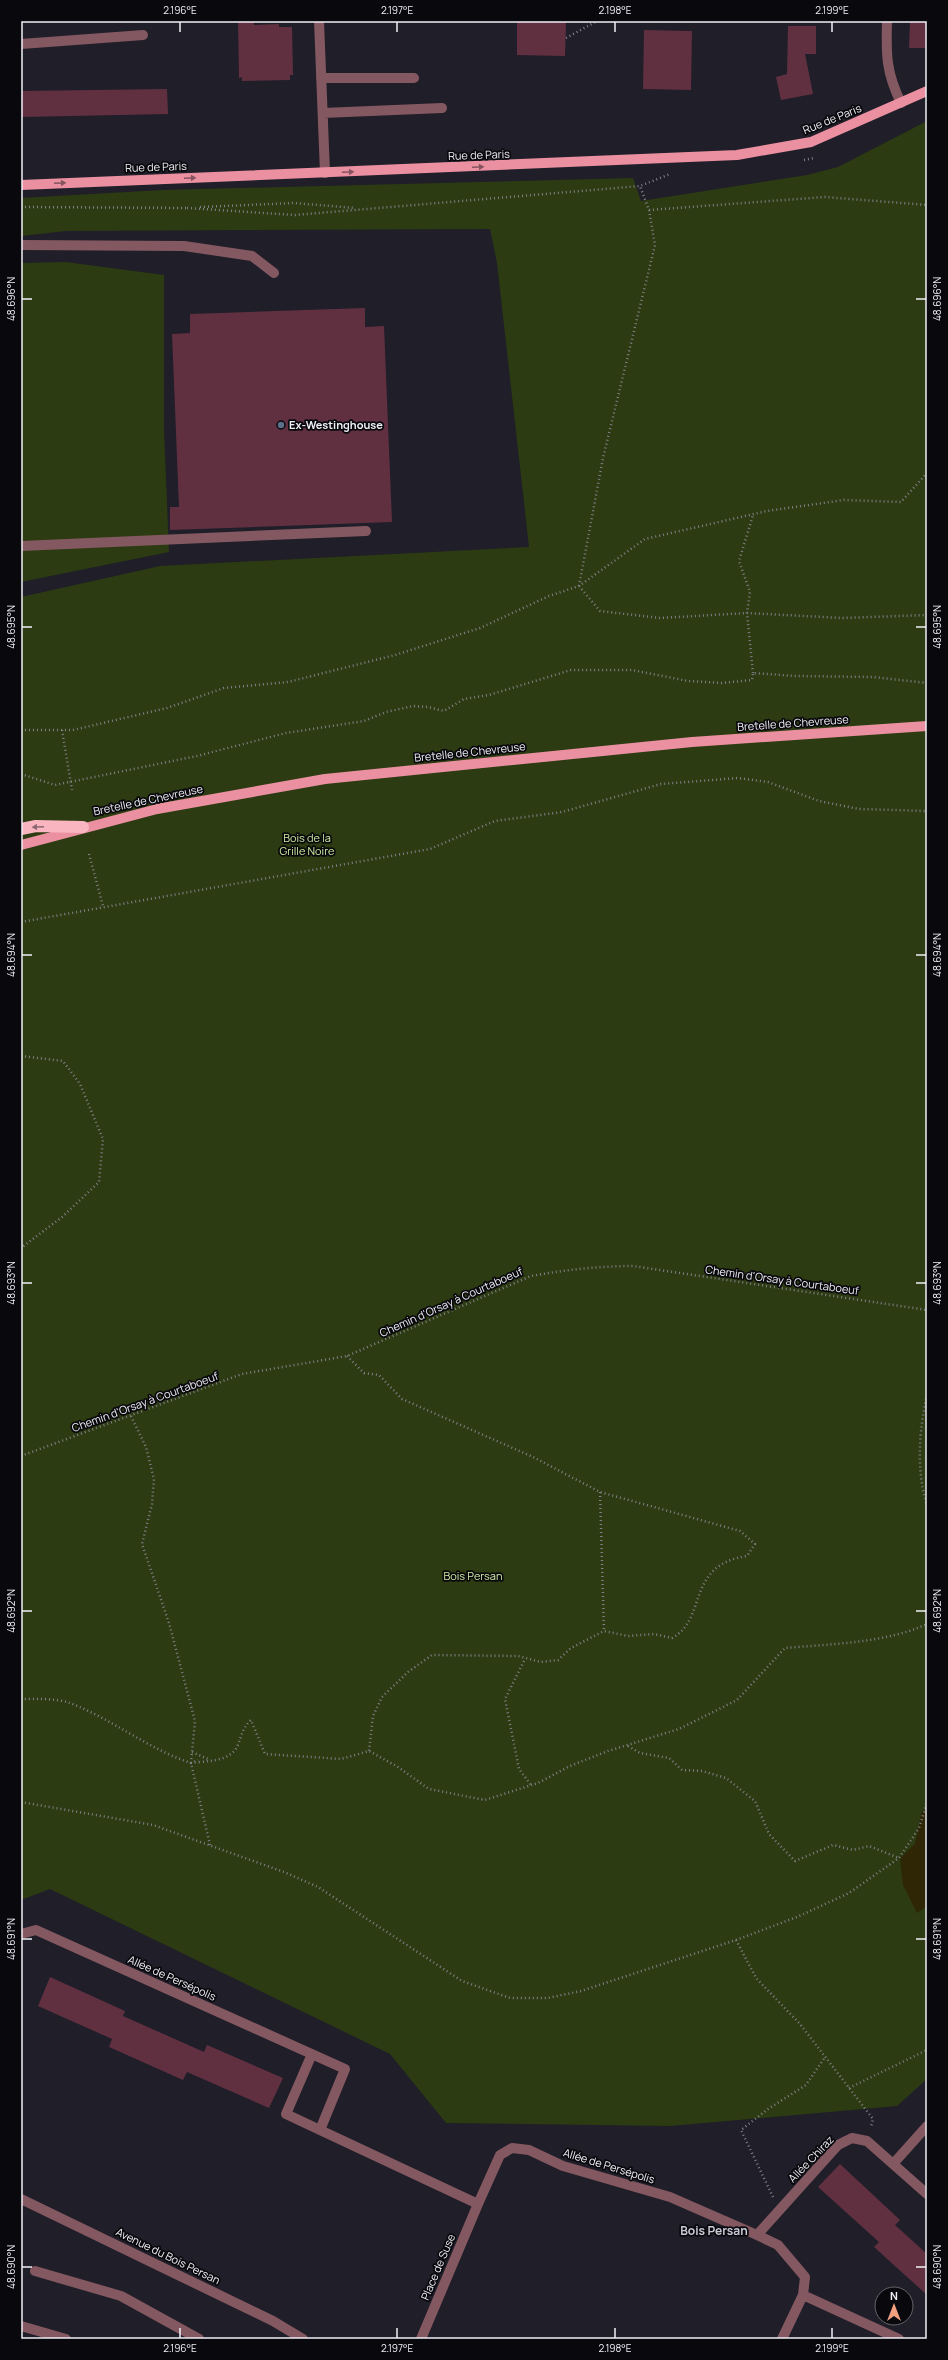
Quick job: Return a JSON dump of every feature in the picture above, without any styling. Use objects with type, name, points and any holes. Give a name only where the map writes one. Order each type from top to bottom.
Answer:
[{"type":"highway","points":[[21,829],[36,826],[83,827]]},
{"type":"main road","name":"Rue de Paris","points":[[21,185],[737,155],[811,142],[927,91]]},
{"type":"main road","name":"Bretelle de Chevreuse","points":[[21,845],[157,808],[325,779],[692,742],[927,726]]},
{"type":"street","points":[[319,21],[325,173]]},
{"type":"street","points":[[887,21],[886,58],[892,83],[901,103]]},
{"type":"street","points":[[21,44],[143,35]]},
{"type":"street","points":[[321,78],[414,78]]},
{"type":"street","points":[[323,112],[442,108]]},
{"type":"street","points":[[21,244],[184,246],[252,256],[274,273]]},
{"type":"street","points":[[21,546],[366,531]]},
{"type":"street","name":"Allée de Persépolis","points":[[21,1934],[36,1930],[345,2069],[320,2130]]},
{"type":"street","points":[[312,2054],[286,2114],[478,2204]]},
{"type":"street","points":[[893,2164],[927,2126]]},
{"type":"street","name":"Allée Chiraz","points":[[757,2235],[838,2145],[852,2138],[867,2141]]},
{"type":"street","points":[[867,2141],[927,2194]]},
{"type":"street","name":"Allée de Persépolis","points":[[478,2204],[500,2155],[512,2148],[523,2149],[563,2166],[670,2197],[778,2245],[805,2277],[803,2295]]},
{"type":"street","name":"Avenue du Bois Persan","points":[[21,2199],[273,2321],[303,2339]]},
{"type":"street","name":"Place de Suse","points":[[421,2339],[478,2204]]},
{"type":"street","points":[[34,2271],[121,2296],[199,2339]]},
{"type":"street","points":[[782,2339],[803,2295],[899,2339]]},
{"type":"street","points":[[21,2326],[66,2339]]},
{"type":"path","points":[[566,38],[597,21]]},
{"type":"path","points":[[187,208],[295,215],[640,186],[671,173]]},
{"type":"path","points":[[579,586],[603,458],[655,245],[649,210],[640,186]]},
{"type":"path","points":[[649,210],[825,196],[927,205]]},
{"type":"path","points":[[21,207],[187,208],[294,203],[363,209]]},
{"type":"path","points":[[21,730],[73,730],[167,708],[224,688],[288,682],[395,655],[480,628],[548,596],[579,586],[645,539],[754,514],[844,500],[901,502],[927,473]]},
{"type":"path","points":[[21,774],[55,785],[90,780],[111,772],[197,756],[286,733],[364,721],[386,712],[413,706],[428,706],[444,711],[464,699],[489,695],[571,670],[632,670],[688,681],[722,683],[752,680],[753,673],[747,613],[750,592],[739,561],[754,514]]},
{"type":"path","points":[[579,586],[600,611],[660,618],[747,613],[842,618],[927,615]]},
{"type":"path","points":[[753,673],[794,676],[873,677],[927,683]]},
{"type":"path","points":[[62,730],[72,790]]},
{"type":"path","points":[[21,922],[430,848],[495,821],[562,812],[661,784],[738,778],[768,782],[819,801],[859,808],[927,811]]},
{"type":"path","points":[[89,854],[103,906]]},
{"type":"path","points":[[21,1056],[63,1061],[80,1084],[103,1139],[99,1182],[62,1217],[21,1248]]},
{"type":"path","name":"Chemin d'Orsay à Courtaboeuf","points":[[21,1456],[242,1374],[347,1356],[531,1276],[601,1266],[633,1266],[927,1310]]},
{"type":"path","points":[[347,1356],[364,1373],[379,1375],[402,1399],[533,1457],[600,1492],[740,1531],[755,1544],[747,1556],[734,1558],[709,1573],[682,1632],[672,1638],[654,1634],[628,1636],[604,1631],[571,1648],[558,1660],[541,1662],[518,1656],[432,1655],[408,1672],[382,1697],[373,1716],[369,1750]]},
{"type":"path","points":[[927,1395],[922,1419],[921,1486],[927,1505]]},
{"type":"path","points":[[131,1416],[146,1448],[154,1479],[152,1504],[142,1544],[169,1623],[195,1721],[191,1763],[210,1846]]},
{"type":"path","points":[[600,1492],[604,1631]]},
{"type":"path","points":[[21,1698],[68,1702],[122,1728],[175,1757],[191,1763],[224,1758],[236,1748],[243,1727],[251,1720],[265,1754],[341,1759],[369,1750],[398,1767],[429,1789],[462,1797],[485,1800],[531,1785],[570,1766],[679,1728],[737,1700],[785,1648],[854,1641],[911,1632],[927,1624]]},
{"type":"path","points":[[524,1661],[505,1699],[518,1769],[531,1785]]},
{"type":"path","points":[[627,1745],[640,1753],[669,1758],[682,1770],[702,1770],[726,1778],[755,1801],[769,1834],[795,1861],[833,1845],[852,1850],[869,1846],[899,1858]]},
{"type":"path","points":[[192,1752],[210,1760]]},
{"type":"path","points":[[191,1763],[198,1760]]},
{"type":"path","points":[[21,1802],[153,1825],[284,1872],[318,1887],[462,1981],[510,1998],[548,1998],[581,1991],[736,1940],[797,1918],[849,1892],[899,1858],[919,1828],[927,1803]]},
{"type":"path","points":[[736,1940],[756,1978],[800,2024],[873,2119],[867,2141]]},
{"type":"path","points":[[849,2088],[927,2050]]},
{"type":"path","points":[[779,2210],[741,2130],[768,2109],[806,2085],[825,2056]]},
{"type":"green space","name":"Bois de la Grille Noire","points":[[927,121],[927,1809],[922,1811],[915,1844],[916,1912],[927,1906],[927,2079],[897,2106],[670,2126],[446,2123],[390,2054],[50,1889],[21,1900],[21,597],[160,566],[529,547],[497,263],[490,229],[66,231],[21,236],[21,198],[162,190],[633,178],[641,201],[807,175],[838,167]]},
{"type":"green space","points":[[66,262],[164,275],[164,429],[169,552],[21,582],[21,263]]},
{"type":"sand","points":[[927,1809],[927,1906],[917,1913],[903,1885],[900,1858],[915,1844],[922,1811]]},
{"type":"building","points":[[238,21],[254,21],[254,25],[279,24],[279,27],[292,27],[293,75],[290,75],[290,80],[242,81],[242,77],[239,78]]},
{"type":"building","points":[[517,21],[566,21],[565,56],[517,55]]},
{"type":"building","points":[[910,21],[927,21],[927,48],[909,48]]},
{"type":"building","points":[[788,26],[816,26],[816,54],[805,54],[813,94],[781,100],[776,77],[787,74]]},
{"type":"building","points":[[644,30],[692,31],[691,90],[643,89]]},
{"type":"building","points":[[167,89],[168,114],[22,117],[21,91]]},
{"type":"building","name":"Ex-Westinghouse","points":[[365,308],[365,327],[384,326],[392,522],[170,530],[170,507],[179,507],[172,334],[190,333],[190,314]]},
{"type":"building","points":[[50,1977],[125,2011],[123,2016],[204,2052],[207,2045],[283,2078],[269,2108],[187,2072],[183,2080],[109,2047],[112,2039],[38,2006]]},
{"type":"building","points":[[840,2164],[900,2220],[895,2225],[927,2254],[927,2295],[874,2247],[879,2242],[818,2187]]},
{"type":"place","name":"Ex-Westinghouse","points":[[281,425]]},
{"type":"district","name":"Bois Persan","points":[[714,2231]]}]
